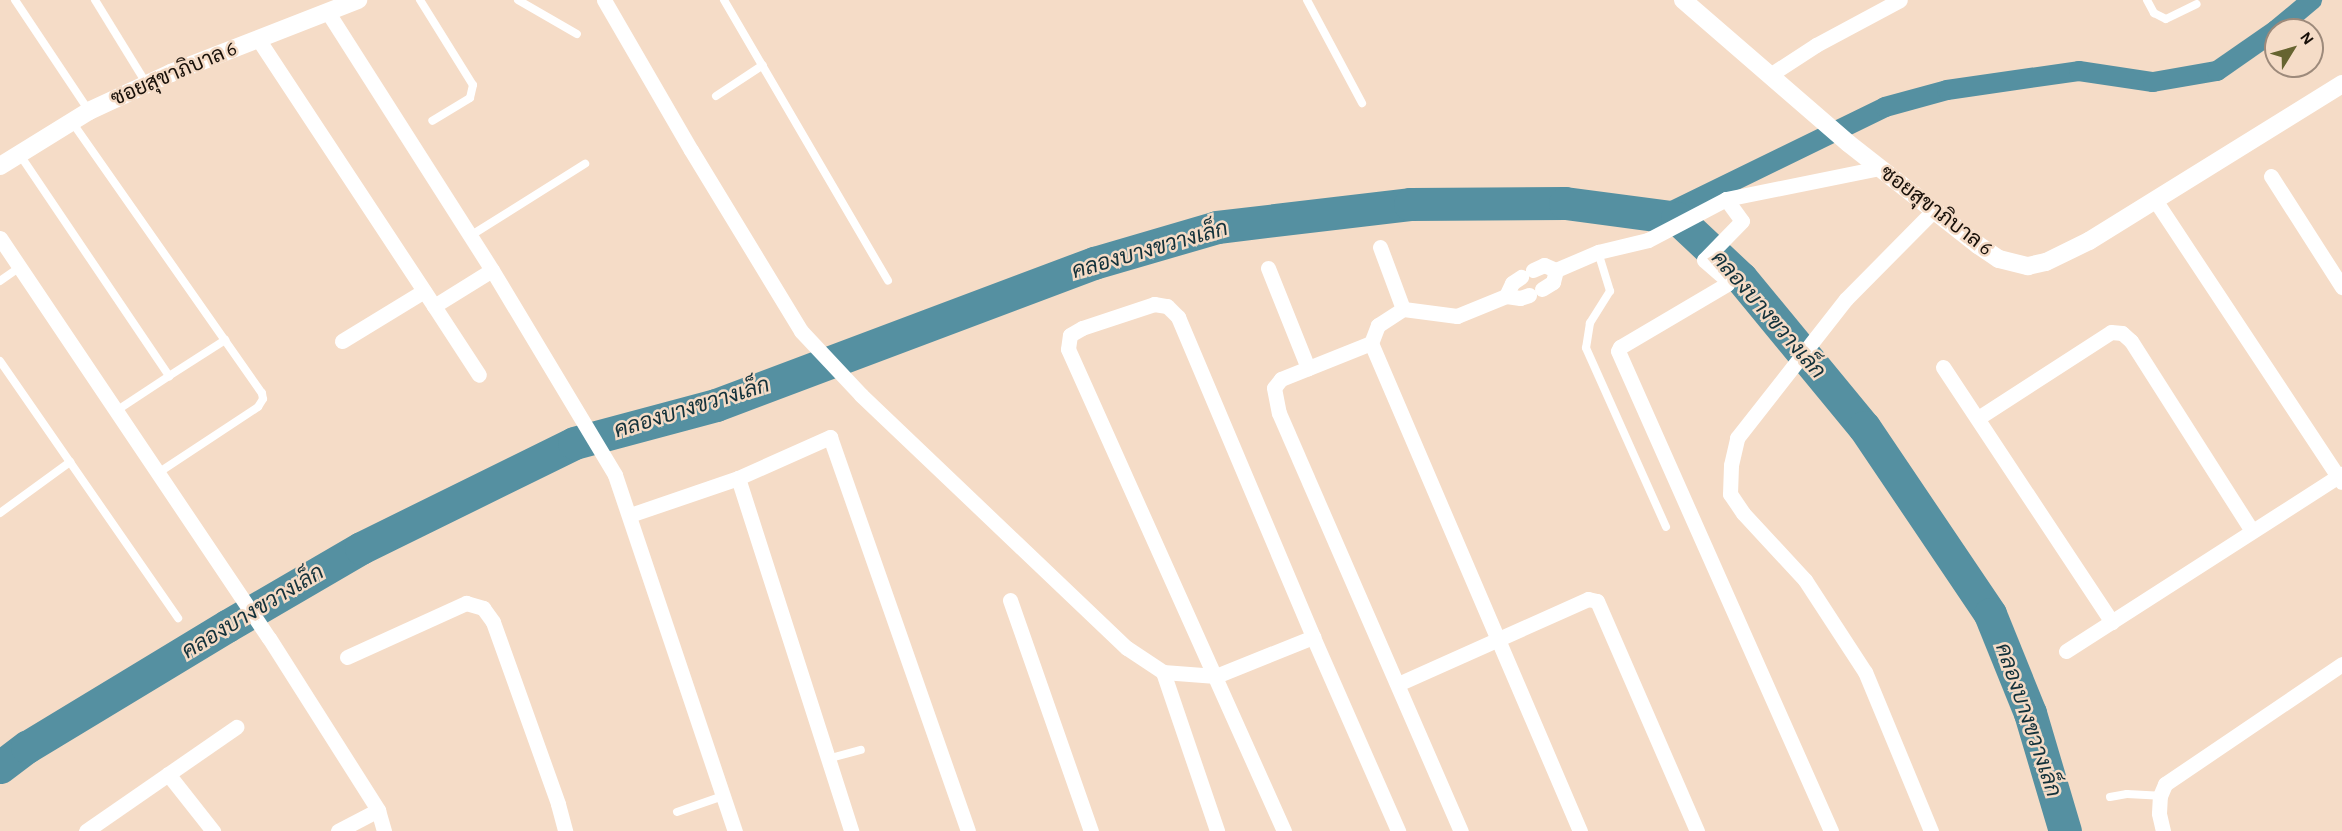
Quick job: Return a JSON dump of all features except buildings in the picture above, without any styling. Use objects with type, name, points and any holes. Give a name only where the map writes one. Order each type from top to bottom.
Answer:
[{"type":"street","name":"ซอยสุขาภิบาล 6","points":[[0,166],[89,111],[147,84],[358,0]]},
{"type":"street","points":[[604,0],[691,150],[801,331],[861,395],[1127,648],[1163,672],[1216,676],[1313,637]]},
{"type":"street","name":"ซอยสุขาภิบาล 6","points":[[1683,0],[1824,123],[1934,210],[1999,259],[2028,266],[2046,262],[2089,241],[2342,84]]},
{"type":"street","points":[[1770,75],[1816,45],[1900,0]]},
{"type":"street","points":[[327,11],[492,270],[615,475],[735,831]]},
{"type":"street","points":[[258,39],[479,375]]},
{"type":"street","points":[[1506,296],[1512,283],[1544,265],[1556,270],[1598,252],[1648,240],[1726,199],[1875,164]]},
{"type":"street","points":[[2271,176],[2342,287]]},
{"type":"street","points":[[1726,199],[1742,221],[1706,257],[1705,263],[1726,279],[1727,284],[1620,347],[1618,351],[1832,831]]},
{"type":"street","points":[[2066,651],[2252,531],[2341,477],[2155,200]]},
{"type":"street","points":[[1931,831],[1865,672],[1805,580],[1743,513],[1730,494],[1731,465],[1737,438],[1846,299],[1934,210]]},
{"type":"street","points":[[0,238],[269,638],[378,810],[384,831]]},
{"type":"street","points":[[1380,247],[1403,309]]},
{"type":"street","points":[[1268,267],[1308,368]]},
{"type":"street","points":[[434,306],[492,270]]},
{"type":"street","points":[[1556,270],[1552,282],[1535,292],[1520,298],[1506,296],[1457,316],[1403,309],[1378,325],[1371,343],[1580,831]]},
{"type":"street","points":[[342,341],[424,291]]},
{"type":"street","points":[[1284,831],[1068,349],[1070,335],[1082,328],[1154,304],[1167,306],[1178,317],[1313,637],[1398,831]]},
{"type":"street","points":[[1978,418],[2111,332],[2122,333],[2131,341],[2252,531]]},
{"type":"street","points":[[1371,343],[1277,382],[1274,388],[1280,413],[1461,831]]},
{"type":"street","points":[[1943,367],[2112,622]]},
{"type":"street","points":[[630,515],[738,478],[830,437],[968,831]]},
{"type":"street","points":[[738,478],[851,831]]},
{"type":"street","points":[[1398,684],[1588,599],[1598,601],[1697,831]]},
{"type":"street","points":[[1010,600],[1091,831]]},
{"type":"street","points":[[347,657],[466,603],[483,608],[497,632],[558,804],[565,831]]},
{"type":"street","points":[[2163,831],[2159,813],[2160,796],[2164,784],[2342,664]]},
{"type":"street","points":[[1163,672],[1217,831]]},
{"type":"street","points":[[86,831],[236,727]]},
{"type":"street","points":[[168,774],[213,831]]},
{"type":"street","points":[[338,831],[378,810]]},
{"type":"lane","points":[[15,0],[89,111]]},
{"type":"lane","points":[[95,0],[147,84]]},
{"type":"lane","points":[[420,0],[473,85],[470,98],[432,121]]},
{"type":"lane","points":[[518,0],[577,34]]},
{"type":"lane","points":[[724,0],[888,281]]},
{"type":"lane","points":[[1307,0],[1362,103]]},
{"type":"lane","points":[[2147,0],[2154,13],[2166,18],[2197,3]]},
{"type":"lane","points":[[716,96],[763,65]]},
{"type":"lane","points":[[72,122],[262,393],[263,399],[258,406],[158,473]]},
{"type":"lane","points":[[20,155],[169,376]]},
{"type":"lane","points":[[470,236],[585,164]]},
{"type":"lane","points":[[1598,252],[1610,291],[1590,323],[1586,348],[1666,527]]},
{"type":"lane","points":[[0,281],[20,267]]},
{"type":"lane","points":[[116,411],[225,340]]},
{"type":"lane","points":[[0,361],[178,618]]},
{"type":"lane","points":[[0,513],[70,462]]},
{"type":"lane","points":[[827,759],[861,750]]},
{"type":"lane","points":[[2110,797],[2127,794],[2160,796]]},
{"type":"lane","points":[[677,812],[723,796]]},
{"type":"waterway","points":[[2290,18],[2312,0]]},
{"type":"waterway","points":[[1662,216],[1885,107],[1947,90],[2079,71],[2153,82],[2217,71],[2264,38]]},
{"type":"waterway","name":"คลองบางขวางเล็ก","points":[[0,767],[27,747],[361,548],[574,443],[716,405],[1094,263],[1217,227],[1410,204],[1565,203],[1677,218],[1741,278],[1864,427],[1990,614],[2030,713],[2065,831]]}]
